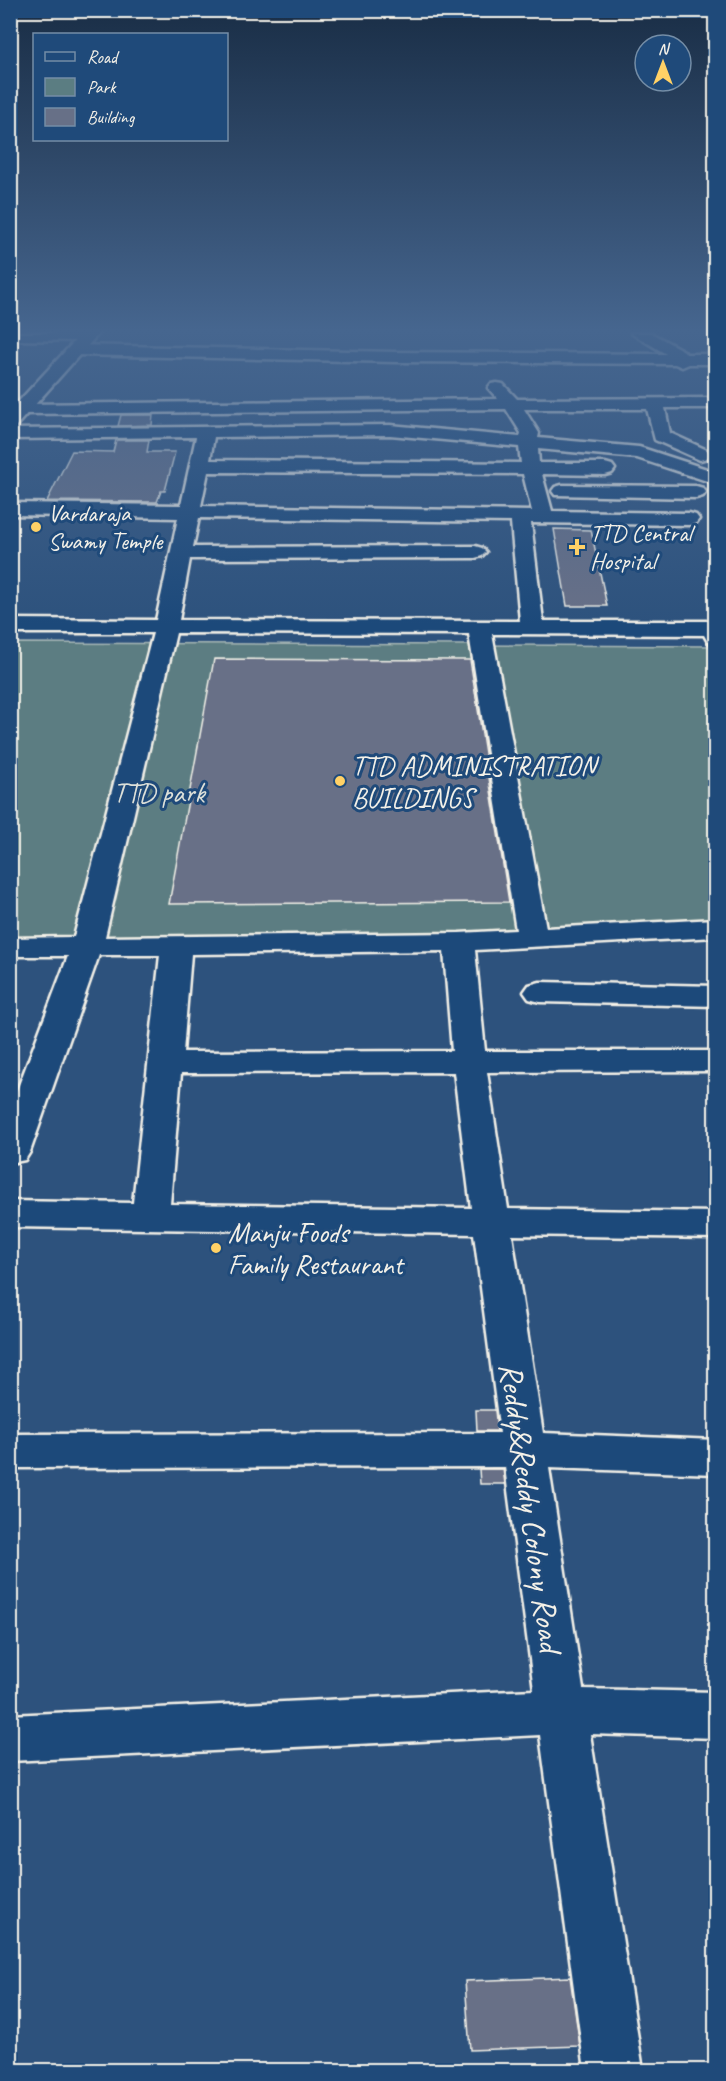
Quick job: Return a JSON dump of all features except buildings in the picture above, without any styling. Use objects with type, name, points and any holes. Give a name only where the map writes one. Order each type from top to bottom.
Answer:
[{"type":"street","points":[[204,464],[323,430]]},
{"type":"street","points":[[391,430],[529,454]]},
{"type":"street","points":[[528,430],[529,454],[543,516]]},
{"type":"street","points":[[660,430],[661,436],[716,463]]},
{"type":"street","points":[[10,434],[204,464],[383,448],[529,454],[689,469],[716,463]]},
{"type":"street","points":[[10,448],[204,464],[632,452],[716,478]]},
{"type":"street","points":[[12,1152],[87,946],[166,626],[185,533],[204,464]]},
{"type":"street","points":[[514,491],[696,492]]},
{"type":"street","points":[[10,509],[185,533],[475,552]]},
{"type":"street","points":[[185,533],[520,516],[689,519]]},
{"type":"street","points":[[520,516],[532,627]]},
{"type":"street","points":[[185,533],[465,531]]},
{"type":"street","points":[[10,626],[713,628],[716,637]]},
{"type":"street","points":[[478,627],[533,939]]},
{"type":"street","points":[[10,947],[459,942],[716,928]]},
{"type":"street","name":"Reddy&Reddy Colony Road","points":[[459,942],[470,1061],[491,1221],[615,2070]]},
{"type":"street","points":[[150,1215],[177,944]]},
{"type":"street","points":[[540,992],[716,996]]},
{"type":"street","points":[[165,1063],[716,1061]]},
{"type":"street","points":[[10,1214],[716,1225]]},
{"type":"street","points":[[10,1451],[523,1450],[716,1457]]},
{"type":"street","points":[[10,1738],[561,1711],[716,1715]]},
{"type":"green space","name":"TTD park","points":[[11,643],[715,646],[715,928],[533,939],[11,939]]},
{"type":"place","name":"Vardaraja Swamy Temple","points":[[36,527]]},
{"type":"place","name":"TTD Central Hospital","points":[[577,547]]},
{"type":"place","name":"TTD ADMINISTRATION BUILDINGS","points":[[340,781]]},
{"type":"place","name":"Manju Foods Family Restaurant","points":[[216,1248]]}]
